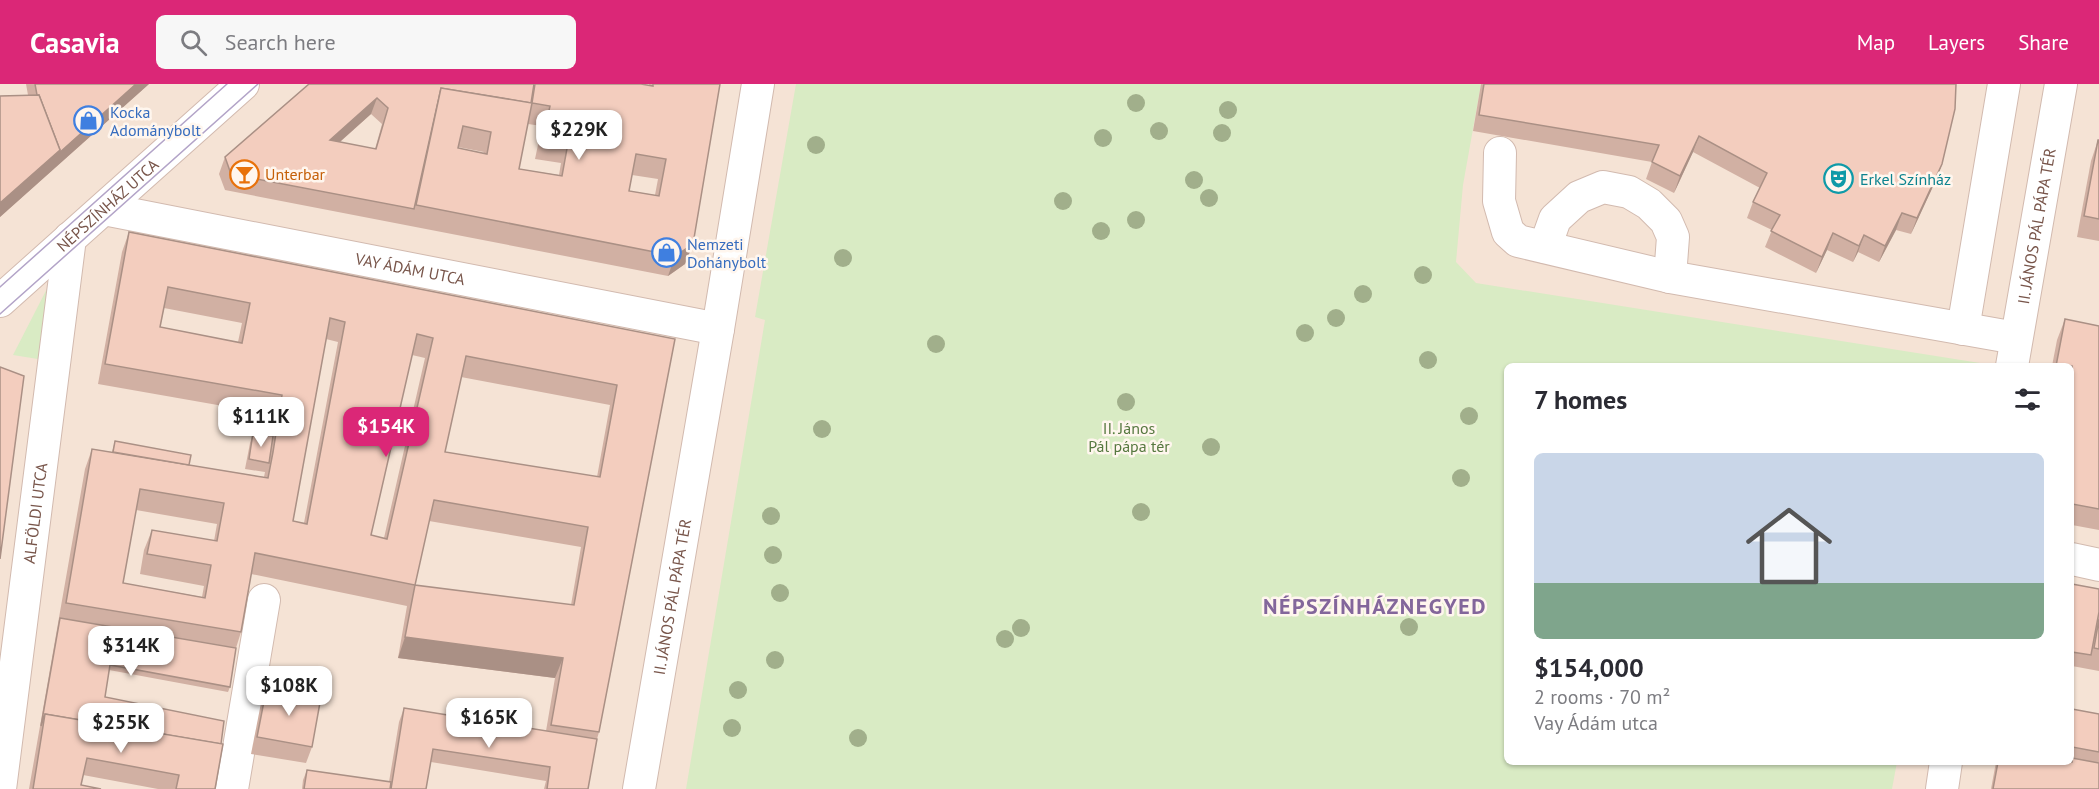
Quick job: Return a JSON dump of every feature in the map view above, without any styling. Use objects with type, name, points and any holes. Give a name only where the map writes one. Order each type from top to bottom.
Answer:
[{"type":"street","name":"NÉPSZÍNHÁZ UTCA","points":[[0,301],[243,84]]},
{"type":"street","name":"II. JÁNOS PÁL PÁPA TÉR","points":[[639,789],[758,84]]},
{"type":"street","points":[[1963,328],[2004,84]]},
{"type":"street","name":"II. JÁNOS PÁL PÁPA TÉR","points":[[2014,352],[2061,84]]},
{"type":"street","points":[[1500,153],[1499,201],[1508,232],[1518,241],[1670,277],[1963,328],[2014,352]]},
{"type":"street","points":[[1545,247],[1555,219],[1579,197],[1603,187],[1629,192],[1649,204],[1666,220],[1673,237],[1670,277]]},
{"type":"street","name":"VAY ÁDÁM UTCA","points":[[104,209],[718,329]]},
{"type":"street","name":"ALFÖLDI UTCA","points":[[0,789],[70,238]]},
{"type":"street","points":[[2074,560],[2099,565]]},
{"type":"street","points":[[232,789],[264,600]]},
{"type":"street","points":[[1942,789],[1946,765]]},
{"type":"shaded area","points":[[0,84],[2099,84],[2099,789],[0,789]]},
{"type":"green space","name":"II. János Pál pápa tér","points":[[796,84],[1481,84],[1463,185],[1456,262],[1476,283],[1980,363],[1504,363],[1504,765],[1896,765],[1892,789],[686,789],[765,320],[755,317]]},
{"type":"green space","points":[[55,273],[44,360],[13,355]]},
{"type":"building","points":[[35,84],[136,84],[58,154],[60,150],[39,95],[37,95]]},
{"type":"building","points":[[309,84],[534,84],[531,103],[441,88],[414,209],[231,174],[225,157]],"holes":[[[377,98],[388,108],[376,149],[330,140]]]},
{"type":"building","points":[[535,84],[653,86],[653,84],[720,84],[693,244],[675,256],[416,205],[441,88],[532,103]],"holes":[[[532,103],[550,106],[543,138],[568,143],[562,176],[519,169]],[[463,126],[491,132],[487,154],[458,148]],[[636,154],[666,159],[659,196],[629,191]]]},
{"type":"building","name":"Erkel Színház","points":[[1484,84],[1956,84],[1955,109],[1942,164],[1917,218],[1902,213],[1885,246],[1864,235],[1859,246],[1833,233],[1822,257],[1771,231],[1780,215],[1753,202],[1767,173],[1699,136],[1680,176],[1652,162],[1659,145],[1479,115]]},
{"type":"building","points":[[39,95],[60,150],[0,203],[0,96]]},
{"type":"building","points":[[2099,140],[2099,219],[2084,216]]},
{"type":"building","points":[[129,232],[675,339],[599,732],[551,725],[563,658],[405,637],[415,585],[255,553],[241,632],[66,603],[92,449],[268,478],[273,452],[282,395],[105,364]],"holes":[[[168,287],[250,303],[242,343],[160,327]],[[330,318],[345,322],[307,524],[293,521]],[[417,334],[433,338],[387,539],[371,535]],[[466,356],[617,385],[600,477],[445,452]],[[140,489],[224,503],[217,541],[152,530],[147,554],[211,565],[205,598],[123,583]],[[434,500],[588,527],[574,605],[415,585]]]},
{"type":"building","points":[[2065,319],[2099,326],[2099,509],[2074,504],[2074,363],[2057,363]]},
{"type":"building","points":[[0,367],[24,376],[0,559]]},
{"type":"building","points":[[253,433],[273,436],[269,463],[249,459]]},
{"type":"building","points":[[115,441],[191,455],[189,465],[113,452]]},
{"type":"building","points":[[2074,584],[2099,589],[2099,612],[2091,655],[2074,652]]},
{"type":"building","points":[[60,618],[236,648],[230,687],[110,665],[105,697],[224,721],[221,744],[45,714],[41,726]]},
{"type":"building","points":[[2099,619],[2099,649],[2094,648]]},
{"type":"building","points":[[267,686],[321,697],[312,747],[257,737]]},
{"type":"building","points":[[404,708],[597,739],[588,789],[547,789],[550,767],[433,749],[426,789],[391,789]]},
{"type":"building","points":[[2074,709],[2099,714],[2099,752],[2074,747]]},
{"type":"building","points":[[45,714],[223,744],[215,789],[176,789],[179,775],[87,758],[81,785],[101,789],[33,789]]},
{"type":"building","points":[[2074,758],[2099,763],[2099,789],[1993,789],[1997,765],[2074,765]]},
{"type":"building","points":[[307,770],[391,782],[390,789],[304,789]]},
{"type":"tram line","points":[[0,287],[227,84]]},
{"type":"tram line","points":[[0,314],[258,84]]},
{"type":"place","name":"Kocka Adománybolt","points":[[89,121]]},
{"type":"place","name":"Unterbar","points":[[244,174]]},
{"type":"place","name":"Erkel Színház","points":[[1839,179]]},
{"type":"place","name":"Nemzeti Dohánybolt","points":[[666,253]]},
{"type":"district","name":"NÉPSZÍNHÁZNEGYED","points":[[1375,606]]}]
